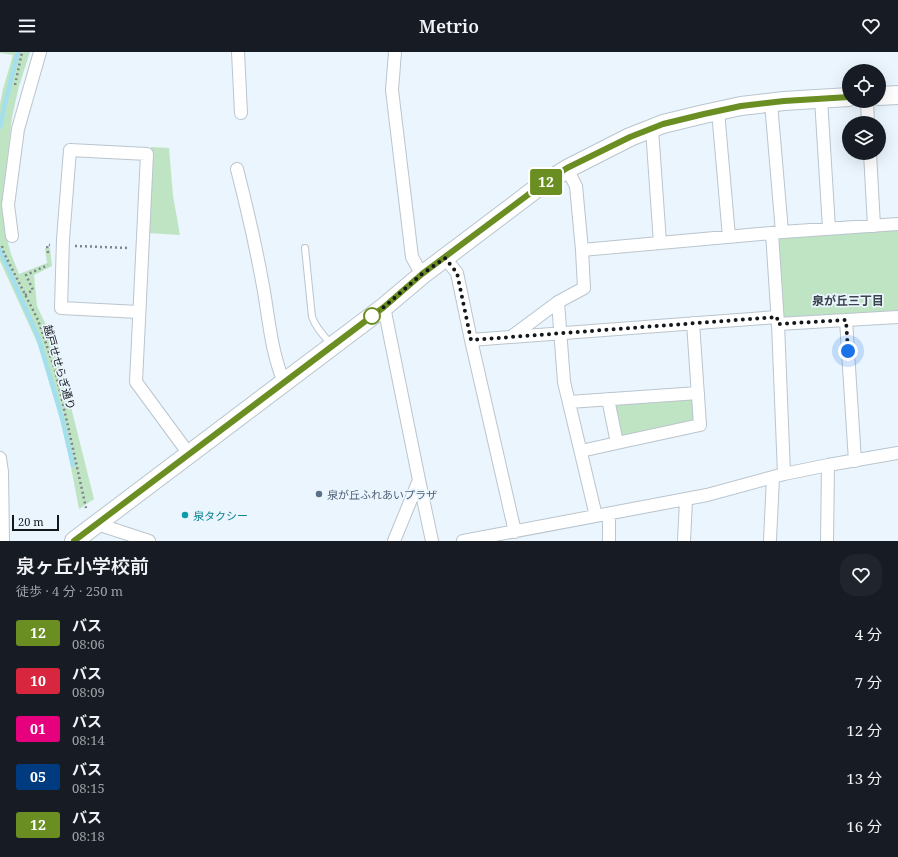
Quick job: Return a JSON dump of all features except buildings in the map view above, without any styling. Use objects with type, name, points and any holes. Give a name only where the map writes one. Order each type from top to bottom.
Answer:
[{"type":"street","points":[[6,239],[8,205],[18,129],[40,52]]},
{"type":"street","points":[[238,52],[241,112]]},
{"type":"street","points":[[395,52],[392,90],[412,257],[422,274]]},
{"type":"street","points":[[886,95],[898,94]]},
{"type":"street","points":[[74,541],[384,307],[422,274],[537,188],[567,168],[630,137],[663,124],[741,106],[842,98]]},
{"type":"street","points":[[821,99],[829,228]]},
{"type":"street","points":[[770,540],[778,476],[777,232],[771,103]]},
{"type":"street","points":[[718,111],[729,237]]},
{"type":"street","points":[[652,129],[660,243]]},
{"type":"street","points":[[139,312],[61,308],[63,240],[70,150],[147,154],[136,382],[189,454]]},
{"type":"street","points":[[870,160],[874,226]]},
{"type":"street","points":[[511,337],[558,302],[584,288],[576,186],[567,168]]},
{"type":"street","points":[[237,169],[254,240],[275,356],[284,382]]},
{"type":"street","points":[[582,250],[777,232],[898,224]]},
{"type":"street","points":[[445,258],[457,273],[515,532]]},
{"type":"street","points":[[558,302],[564,382],[596,516]]},
{"type":"street","points":[[384,307],[432,541]]},
{"type":"street","points":[[471,340],[693,323],[846,320],[898,316]]},
{"type":"street","points":[[846,320],[855,461]]},
{"type":"street","points":[[581,451],[700,425],[693,323]]},
{"type":"street","points":[[569,402],[698,393]]},
{"type":"street","points":[[608,399],[617,443]]},
{"type":"street","points":[[471,540],[686,500],[778,476],[828,465],[898,453]]},
{"type":"street","points":[[0,458],[2,472],[3,541]]},
{"type":"street","points":[[827,541],[828,465]]},
{"type":"street","points":[[394,541],[419,480]]},
{"type":"street","points":[[684,541],[686,500]]},
{"type":"street","points":[[608,541],[609,514]]},
{"type":"street","points":[[97,524],[149,541]]},
{"type":"lane","points":[[305,248],[313,321],[321,333],[333,346]]},
{"type":"path","name":"越戸せせらぎ通り","points":[[6,239],[4,253],[38,320],[55,370],[86,508]]},
{"type":"green space","points":[[0,52],[30,52],[19,86],[12,117],[3,209],[7,239],[19,274],[47,263],[45,248],[50,248],[52,266],[34,275],[37,306],[56,346],[94,499],[79,509],[61,421],[41,351],[0,261],[0,104],[13,55]]},
{"type":"green space","points":[[151,147],[169,148],[173,196],[180,235],[147,233]]},
{"type":"green space","points":[[898,229],[898,314],[782,321],[777,236]]},
{"type":"green space","points":[[695,397],[696,422],[620,438],[613,403]]},
{"type":"waterway","points":[[0,127],[18,52]]},
{"type":"waterway","points":[[0,250],[38,337],[62,418],[73,465]]},
{"type":"bus line","name":"12","points":[[74,541],[384,307],[422,274],[537,188],[567,168],[630,137],[663,124],[741,106],[784,101],[842,97]]},
{"type":"place","name":"泉が丘ふれあいプラザ","points":[[319,494]]},
{"type":"place","name":"泉タクシー","points":[[185,515]]},
{"type":"district","name":"泉が丘三丁目","points":[[848,300]]},
{"type":"route","points":[[372,316],[422,274],[445,258],[457,273],[471,340],[777,317],[778,324],[846,320],[848,351]]}]
